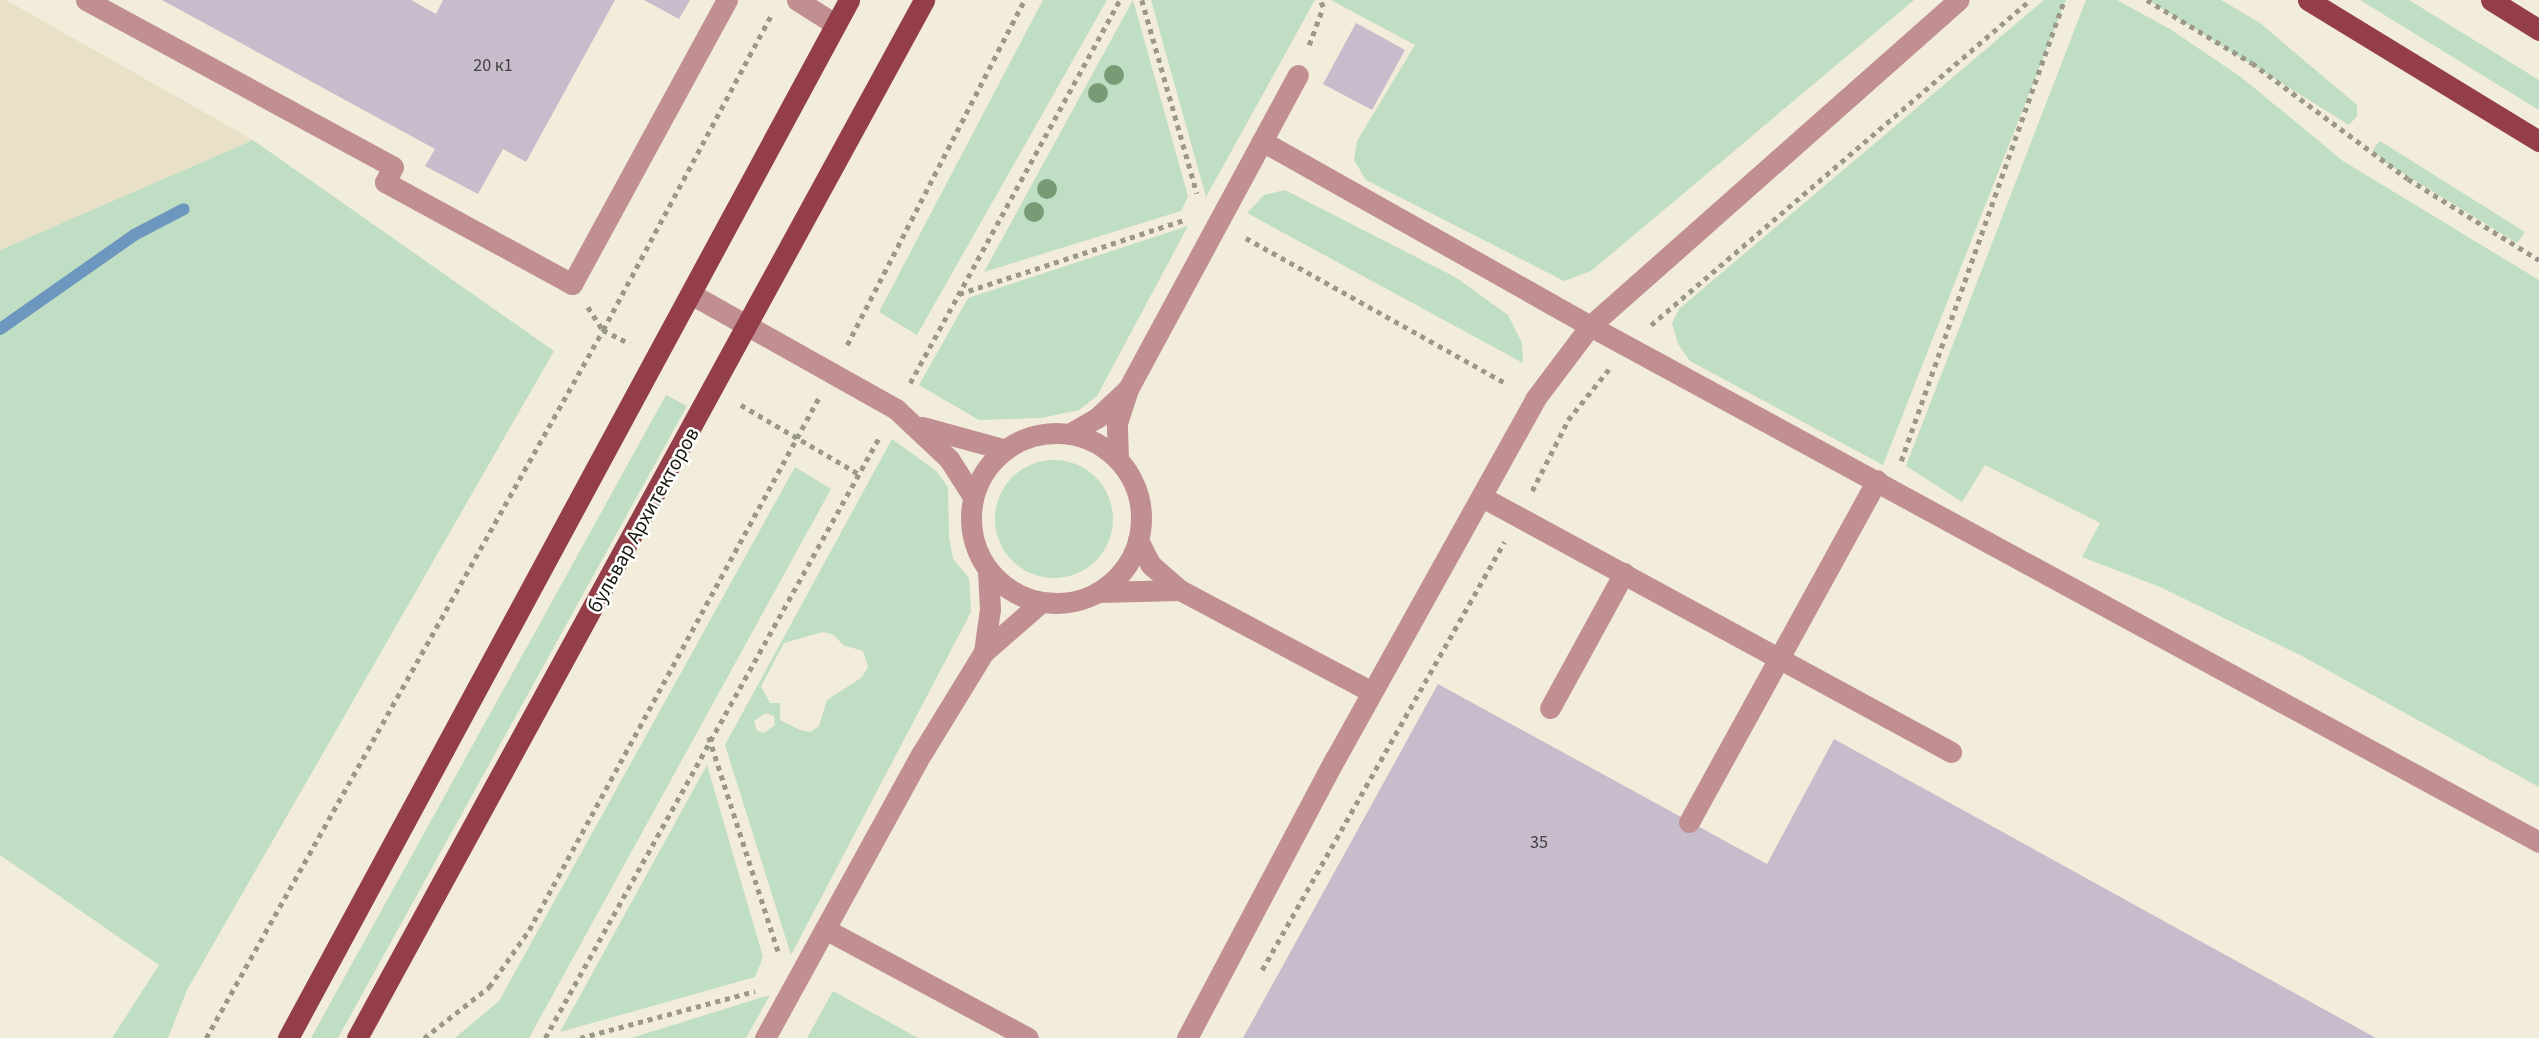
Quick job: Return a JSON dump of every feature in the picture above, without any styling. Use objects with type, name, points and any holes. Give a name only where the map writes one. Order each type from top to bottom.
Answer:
[{"type":"main road","points":[[288,1038],[849,0]]},
{"type":"main road","name":"бульвар Архитекторов","points":[[357,1038],[750,325],[924,0]]},
{"type":"main road","points":[[2308,0],[2539,141]]},
{"type":"main road","points":[[2491,0],[2539,30]]},
{"type":"lane","points":[[86,0],[393,167],[385,182],[572,284],[727,0]]},
{"type":"lane","points":[[797,0],[835,24]]},
{"type":"lane","points":[[1187,1038],[1372,692],[1535,400],[1590,326],[1959,0]]},
{"type":"lane","points":[[1118,458],[1117,424],[1128,389],[1215,221],[1298,75]]},
{"type":"lane","points":[[1262,141],[1590,326],[1629,344],[2539,842]]},
{"type":"lane","points":[[691,295],[750,325],[920,427],[1003,449]]},
{"type":"lane","points":[[1069,434],[1098,417],[1128,389]]},
{"type":"lane","points":[[920,427],[949,459],[972,495]]},
{"type":"lane","points":[[984,652],[990,609],[988,571],[972,536],[972,495],[981,472],[1003,449],[1040,434],[1069,434],[1106,447],[1118,458],[1140,497],[1138,540],[1129,567],[1098,592],[1080,601],[1038,604],[1009,591],[988,571]]},
{"type":"lane","points":[[1689,822],[1877,480]]},
{"type":"lane","points":[[1482,497],[1951,752]]},
{"type":"lane","points":[[1138,540],[1151,565],[1180,590],[1372,692]]},
{"type":"lane","points":[[1550,708],[1625,573]]},
{"type":"lane","points":[[1098,592],[1180,590]]},
{"type":"lane","points":[[765,1038],[984,652],[1038,604]]},
{"type":"lane","points":[[825,929],[1028,1038]]},
{"type":"path","points":[[867,307],[1024,0]]},
{"type":"path","points":[[1120,0],[958,294],[1187,219],[1199,199],[1142,0]]},
{"type":"path","points":[[1298,75],[1323,7],[1320,0]]},
{"type":"path","points":[[1629,344],[2030,0]]},
{"type":"path","points":[[1877,480],[1899,466],[2064,0]]},
{"type":"path","points":[[2147,0],[2252,64],[2408,179],[2539,261]]},
{"type":"path","points":[[206,1038],[603,330],[773,12]]},
{"type":"path","points":[[1193,209],[1569,420]]},
{"type":"path","points":[[572,284],[603,330],[637,347]]},
{"type":"path","points":[[1258,977],[1519,516],[1569,420],[1598,383]]},
{"type":"path","points":[[545,1038],[709,737],[859,474],[741,405]]},
{"type":"path","points":[[424,1038],[489,987],[529,930],[763,500]]},
{"type":"path","points":[[709,737],[782,964]]},
{"type":"path","points":[[580,1038],[768,987]]},
{"type":"shaded area","points":[[0,0],[6,0],[253,140],[0,250]]},
{"type":"green space","points":[[1043,0],[1107,0],[917,335],[879,312]]},
{"type":"green space","points":[[1133,0],[1188,196],[1181,211],[984,272]]},
{"type":"green space","points":[[1151,0],[1315,0],[1206,197]]},
{"type":"green space","points":[[1331,0],[1914,0],[1591,271],[1564,281],[1366,180],[1354,160],[1357,141],[1415,45]]},
{"type":"green space","points":[[2044,0],[2066,0],[1883,465],[1690,361],[1678,344],[1672,323],[1679,309]]},
{"type":"green space","points":[[2086,0],[2117,0],[2170,29],[2241,77],[2343,161],[2539,280],[2539,787],[2300,655],[2160,587],[2082,557],[2100,523],[1985,465],[1962,502],[1906,466]]},
{"type":"green space","points":[[2148,0],[2221,0],[2260,23],[2357,105],[2357,116],[2349,125]]},
{"type":"green space","points":[[2360,0],[2409,0],[2539,80],[2539,110]]},
{"type":"green space","points":[[253,140],[554,351],[187,990],[168,1038],[112,1038],[159,965],[0,855],[0,250]]},
{"type":"green space","points":[[2380,141],[2525,232],[2517,243],[2383,161],[2373,149]]},
{"type":"green space","points":[[1285,190],[1455,277],[1508,315],[1522,343],[1523,363],[1247,213],[1264,195]]},
{"type":"green space","points":[[1188,226],[1097,396],[1079,410],[1041,418],[979,420],[919,385],[968,298]]},
{"type":"green space","points":[[666,395],[687,406],[338,1038],[311,1038]]},
{"type":"green space","points":[[892,439],[936,471],[948,487],[949,537],[953,559],[969,578],[971,612],[791,955],[725,745]],"holes":[[[823,632],[834,635],[843,645],[863,651],[868,667],[861,678],[827,700],[819,726],[811,732],[800,730],[780,720],[780,703],[770,703],[761,686],[784,643]],[[766,713],[774,716],[775,725],[764,733],[757,731],[754,721]]]},
{"type":"green space","points":[[1054,460],[1076,465],[1096,477],[1108,497],[1113,519],[1108,541],[1096,561],[1076,573],[1054,578],[1032,573],[1012,561],[1000,541],[995,519],[1000,497],[1012,477],[1032,465]]},
{"type":"green space","points":[[795,467],[831,489],[529,1038],[455,1038],[499,1001]]},
{"type":"green space","points":[[707,765],[763,957],[755,977],[560,1032]]},
{"type":"green space","points":[[833,991],[918,1038],[807,1038]]},
{"type":"green space","points":[[770,995],[746,1038],[631,1038]]},
{"type":"building","points":[[162,0],[411,0],[436,14],[443,0],[615,0],[526,162],[503,149],[478,194],[425,166],[435,149]]},
{"type":"building","points":[[644,0],[690,0],[679,19]]},
{"type":"building","points":[[1356,23],[1405,50],[1372,110],[1323,84]]},
{"type":"building","points":[[1438,684],[1767,864],[1834,739],[2376,1038],[1243,1038]]},
{"type":"waterway","points":[[0,329],[134,235],[184,209]]}]
